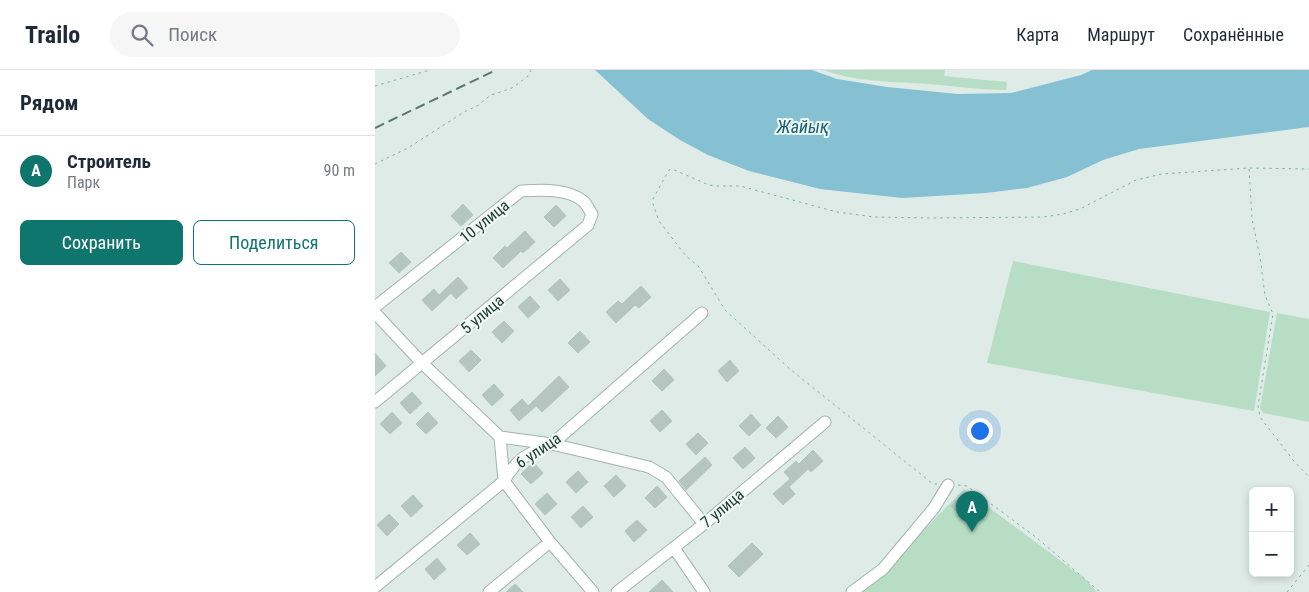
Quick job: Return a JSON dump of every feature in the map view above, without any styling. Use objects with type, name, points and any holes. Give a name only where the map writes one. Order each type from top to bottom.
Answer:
[{"type":"street","name":"10 улица","points":[[375,307],[521,191],[545,190],[569,194],[583,201],[592,214],[588,225]]},
{"type":"street","name":"5 улица","points":[[375,402],[588,225]]},
{"type":"street","name":"6 улица","points":[[375,587],[504,481],[518,461],[529,453],[552,444],[702,313]]},
{"type":"street","points":[[375,314],[422,363],[500,437],[552,444],[649,466],[666,477],[704,524]]},
{"type":"street","name":"7 улица","points":[[617,592],[704,524],[825,422]]},
{"type":"street","points":[[500,437],[504,481],[550,542],[593,592]]},
{"type":"street","points":[[852,592],[883,569],[934,508],[948,485]]},
{"type":"street","points":[[489,592],[550,542]]},
{"type":"street","points":[[674,548],[704,592]]},
{"type":"path","points":[[375,86],[430,70]]},
{"type":"path","points":[[375,164],[408,148],[464,112],[477,106],[491,95],[512,88],[527,77],[531,70]]},
{"type":"path","points":[[1100,592],[1037,538],[967,486],[933,484],[791,370],[725,310],[699,267],[686,256],[659,220],[653,199],[669,170],[672,169],[716,186],[740,186],[837,212],[874,217],[1043,217],[1080,209],[1135,180],[1162,174],[1249,168],[1309,169]]},
{"type":"path","points":[[1249,168],[1252,219],[1265,295],[1273,314],[1258,406],[1260,417],[1293,460],[1309,477]]},
{"type":"path","points":[[1287,592],[1309,566]]},
{"type":"green space","points":[[824,70],[945,70],[944,76],[1007,82],[1006,90],[989,90],[867,80]]},
{"type":"green space","points":[[1013,261],[1270,312],[1254,411],[987,363]]},
{"type":"green space","points":[[1277,313],[1309,319],[1309,422],[1263,413],[1260,408]]},
{"type":"green space","points":[[964,489],[1084,578],[1097,592],[858,592],[881,574]]},
{"type":"water","name":"Жайық","points":[[595,70],[812,70],[837,79],[887,87],[958,94],[1011,93],[1081,75],[1092,70],[1309,70],[1309,127],[1139,149],[1103,160],[1067,177],[1027,188],[986,193],[902,198],[820,189],[749,171],[708,155],[680,140],[648,119]]},
{"type":"building","points":[[463,204],[473,215],[461,226],[451,216]]},
{"type":"building","points":[[556,205],[566,216],[554,227],[544,217]]},
{"type":"building","points":[[525,231],[535,242],[523,253],[521,251],[503,268],[493,258]]},
{"type":"building","points":[[401,252],[411,262],[399,273],[389,263]]},
{"type":"building","points":[[458,277],[468,288],[456,299],[451,293],[432,311],[422,300],[434,289],[439,295]]},
{"type":"building","points":[[560,279],[570,290],[558,301],[548,290]]},
{"type":"building","points":[[641,286],[651,297],[639,308],[635,305],[616,323],[606,312],[618,301],[622,304]]},
{"type":"building","points":[[530,296],[540,307],[528,318],[518,307]]},
{"type":"building","points":[[504,321],[514,331],[502,343],[492,332]]},
{"type":"building","points":[[580,331],[590,342],[578,353],[568,343]]},
{"type":"building","points":[[471,350],[481,360],[469,372],[459,361]]},
{"type":"building","points":[[375,353],[386,366],[375,376]]},
{"type":"building","points":[[730,360],[739,371],[727,382],[718,371]]},
{"type":"building","points":[[664,369],[674,380],[662,391],[652,381]]},
{"type":"building","points":[[559,376],[569,387],[542,412],[536,406],[519,421],[510,410],[522,399],[528,406]]},
{"type":"building","points":[[494,384],[504,395],[492,406],[482,395]]},
{"type":"building","points":[[412,392],[422,403],[410,414],[400,403]]},
{"type":"building","points":[[662,410],[672,421],[660,432],[650,421]]},
{"type":"building","points":[[392,412],[402,423],[390,434],[380,424]]},
{"type":"building","points":[[428,412],[438,423],[426,434],[416,424]]},
{"type":"building","points":[[751,414],[761,425],[749,436],[739,426]]},
{"type":"building","points":[[778,416],[788,427],[776,438],[766,428]]},
{"type":"building","points":[[698,433],[708,443],[696,455],[686,444]]},
{"type":"building","points":[[745,447],[755,458],[743,469],[733,458]]},
{"type":"building","points":[[813,450],[823,461],[811,472],[808,469],[789,487],[795,494],[783,505],[773,494],[790,479],[784,472],[796,461],[799,464]]},
{"type":"building","points":[[705,457],[712,465],[686,490],[679,481]]},
{"type":"building","points":[[533,462],[543,473],[531,484],[521,474]]},
{"type":"building","points":[[578,471],[588,482],[576,493],[566,482]]},
{"type":"building","points":[[616,475],[626,486],[614,497],[604,486]]},
{"type":"building","points":[[657,486],[667,497],[655,508],[645,498]]},
{"type":"building","points":[[547,493],[557,504],[545,515],[535,504]]},
{"type":"building","points":[[413,495],[423,506],[411,517],[401,506]]},
{"type":"building","points":[[960,497],[967,504],[958,513],[951,506]]},
{"type":"building","points":[[583,506],[593,517],[581,528],[571,517]]},
{"type":"building","points":[[389,514],[399,524],[387,536],[377,525]]},
{"type":"building","points":[[637,520],[647,530],[634,542],[625,531]]},
{"type":"building","points":[[470,533],[480,544],[467,555],[457,545]]},
{"type":"building","points":[[752,543],[763,554],[739,577],[728,566]]},
{"type":"building","points":[[437,558],[446,569],[434,580],[425,569]]},
{"type":"building","points":[[662,580],[673,592],[649,592]]},
{"type":"building","points":[[515,584],[523,592],[506,592]]},
{"type":"railway","points":[[375,128],[496,70]]},
{"type":"place","name":"Строитель","points":[[972,532]]}]
